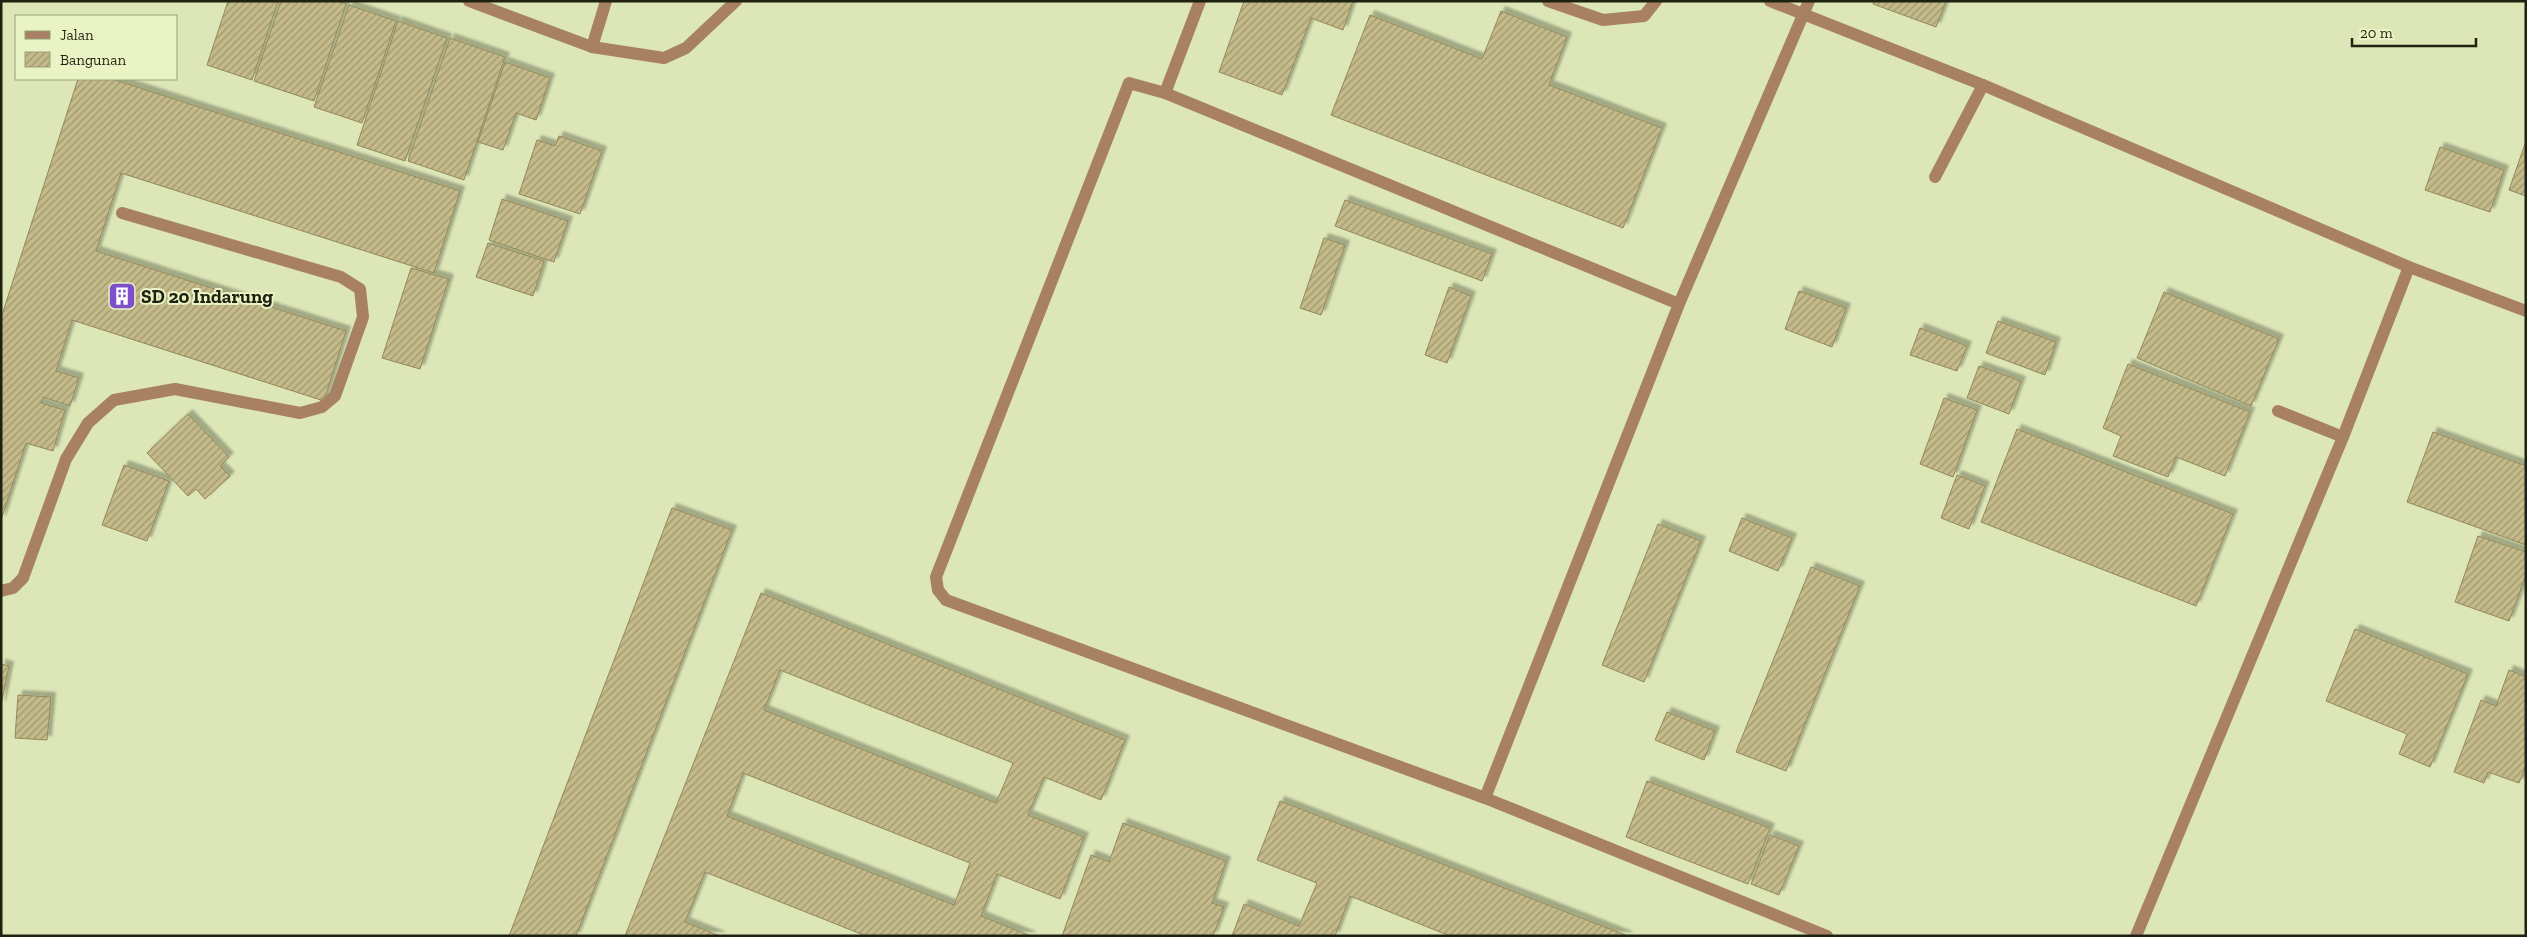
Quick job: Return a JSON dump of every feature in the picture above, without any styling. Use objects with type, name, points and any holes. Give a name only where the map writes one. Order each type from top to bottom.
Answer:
[{"type":"street","points":[[468,1],[592,47],[664,58],[686,48],[736,1]]},
{"type":"street","points":[[592,47],[606,1]]},
{"type":"street","points":[[1165,93],[1200,1]]},
{"type":"street","points":[[1548,1],[1603,20],[1644,16],[1656,1]]},
{"type":"street","points":[[1770,1],[1806,7],[1983,85],[2409,267],[2526,311]]},
{"type":"street","points":[[1485,798],[1680,304],[1806,7]]},
{"type":"street","points":[[1680,304],[1165,93],[1128,83],[936,577],[938,590],[946,600],[1485,798],[1827,936]]},
{"type":"street","points":[[1935,177],[1983,85]]},
{"type":"street","points":[[1,591],[13,588],[23,578],[66,459],[88,423],[114,400],[174,389],[300,413],[322,408],[335,396],[363,317],[364,303],[360,289],[341,277],[122,213]]},
{"type":"street","points":[[2136,936],[2343,437],[2409,267]]},
{"type":"street","points":[[2278,411],[2343,437]]},
{"type":"building","points":[[228,1],[278,1],[252,80],[207,65]]},
{"type":"building","points":[[281,1],[337,1],[346,4],[314,101],[254,81]]},
{"type":"building","points":[[1244,1],[1353,1],[1343,30],[1311,18],[1282,95],[1219,72]]},
{"type":"building","points":[[1874,1],[1946,1],[1936,27],[1873,4]]},
{"type":"building","points":[[349,5],[396,21],[362,123],[314,107]]},
{"type":"building","points":[[1501,11],[1567,37],[1549,85],[1662,128],[1623,228],[1331,115],[1370,15],[1482,59]]},
{"type":"building","points":[[398,21],[447,38],[405,161],[357,145]]},
{"type":"building","points":[[450,38],[505,57],[464,180],[408,161]]},
{"type":"building","points":[[505,62],[550,78],[536,120],[516,113],[503,150],[478,142]]},
{"type":"building","name":"SD 20 Indarung","points":[[78,80],[115,80],[460,191],[434,273],[121,173],[96,251],[346,331],[324,401],[72,320],[56,371],[79,378],[70,406],[43,397],[41,403],[65,410],[53,451],[26,443],[1,520],[1,318]]},
{"type":"building","points":[[559,136],[602,151],[580,214],[519,194],[537,140],[555,146]]},
{"type":"building","points":[[2526,141],[2526,196],[2509,190]]},
{"type":"building","points":[[2440,147],[2504,170],[2490,212],[2425,190]]},
{"type":"building","points":[[502,199],[568,221],[554,262],[489,240]]},
{"type":"building","points":[[1345,200],[1492,254],[1482,281],[1335,226]]},
{"type":"building","points":[[1324,238],[1345,245],[1321,315],[1300,308]]},
{"type":"building","points":[[488,243],[544,261],[533,296],[476,277]]},
{"type":"building","points":[[411,268],[449,279],[420,369],[382,358]]},
{"type":"building","points":[[1449,287],[1471,296],[1447,363],[1425,355]]},
{"type":"building","points":[[1799,291],[1846,308],[1832,347],[1785,329]]},
{"type":"building","points":[[2164,292],[2279,339],[2251,406],[2137,358]]},
{"type":"building","points":[[1998,321],[2056,342],[2045,375],[1986,353]]},
{"type":"building","points":[[1920,328],[1967,346],[1957,371],[1910,355]]},
{"type":"building","points":[[2128,364],[2250,412],[2225,476],[2176,457],[2168,477],[2113,456],[2121,436],[2103,428]]},
{"type":"building","points":[[1979,366],[2021,381],[2009,414],[1967,398]]},
{"type":"building","points":[[1944,398],[1977,410],[1953,477],[1920,464]]},
{"type":"building","points":[[188,414],[229,457],[220,466],[230,476],[205,499],[196,489],[188,496],[147,453]]},
{"type":"building","points":[[2017,429],[2233,514],[2196,606],[1981,522]]},
{"type":"building","points":[[2433,432],[2526,466],[2526,545],[2407,502]]},
{"type":"building","points":[[124,465],[169,481],[147,541],[102,525]]},
{"type":"building","points":[[1957,475],[1985,486],[1969,529],[1941,518]]},
{"type":"building","points":[[672,508],[732,530],[576,936],[509,936]]},
{"type":"building","points":[[1742,518],[1792,538],[1778,571],[1729,551]]},
{"type":"building","points":[[1658,524],[1701,541],[1644,682],[1602,665]]},
{"type":"building","points":[[2478,536],[2526,552],[2526,575],[2509,621],[2455,602]]},
{"type":"building","points":[[1811,567],[1860,586],[1786,771],[1736,752]]},
{"type":"building","points":[[761,593],[1125,740],[1101,800],[1044,777],[1028,815],[1084,837],[1060,899],[997,874],[981,916],[1031,936],[866,936],[705,872],[685,922],[720,936],[625,936]],"holes":[[[780,670],[1013,763],[996,803],[764,710]],[[743,773],[970,863],[954,905],[727,816]]]},
{"type":"building","points":[[2355,629],[2468,674],[2430,767],[2399,754],[2407,734],[2326,701]]},
{"type":"building","points":[[1,664],[9,666],[1,705]]},
{"type":"building","points":[[2509,670],[2526,677],[2526,766],[2519,783],[2488,772],[2484,783],[2454,772],[2481,700],[2496,706]]},
{"type":"building","points":[[18,695],[51,697],[47,740],[15,738]]},
{"type":"building","points":[[1667,712],[1715,731],[1704,760],[1655,740]]},
{"type":"building","points":[[1647,781],[1770,828],[1748,884],[1626,837]]},
{"type":"building","points":[[1280,801],[1628,936],[1450,936],[1350,896],[1335,936],[1232,936],[1244,904],[1299,926],[1317,883],[1257,860]]},
{"type":"building","points":[[1123,823],[1226,861],[1212,903],[1224,907],[1213,936],[1062,936],[1091,855],[1109,862]]},
{"type":"building","points":[[1770,835],[1799,846],[1779,895],[1751,884]]},
{"type":"place","name":"SD 20 Indarung","points":[[122,296]]}]
